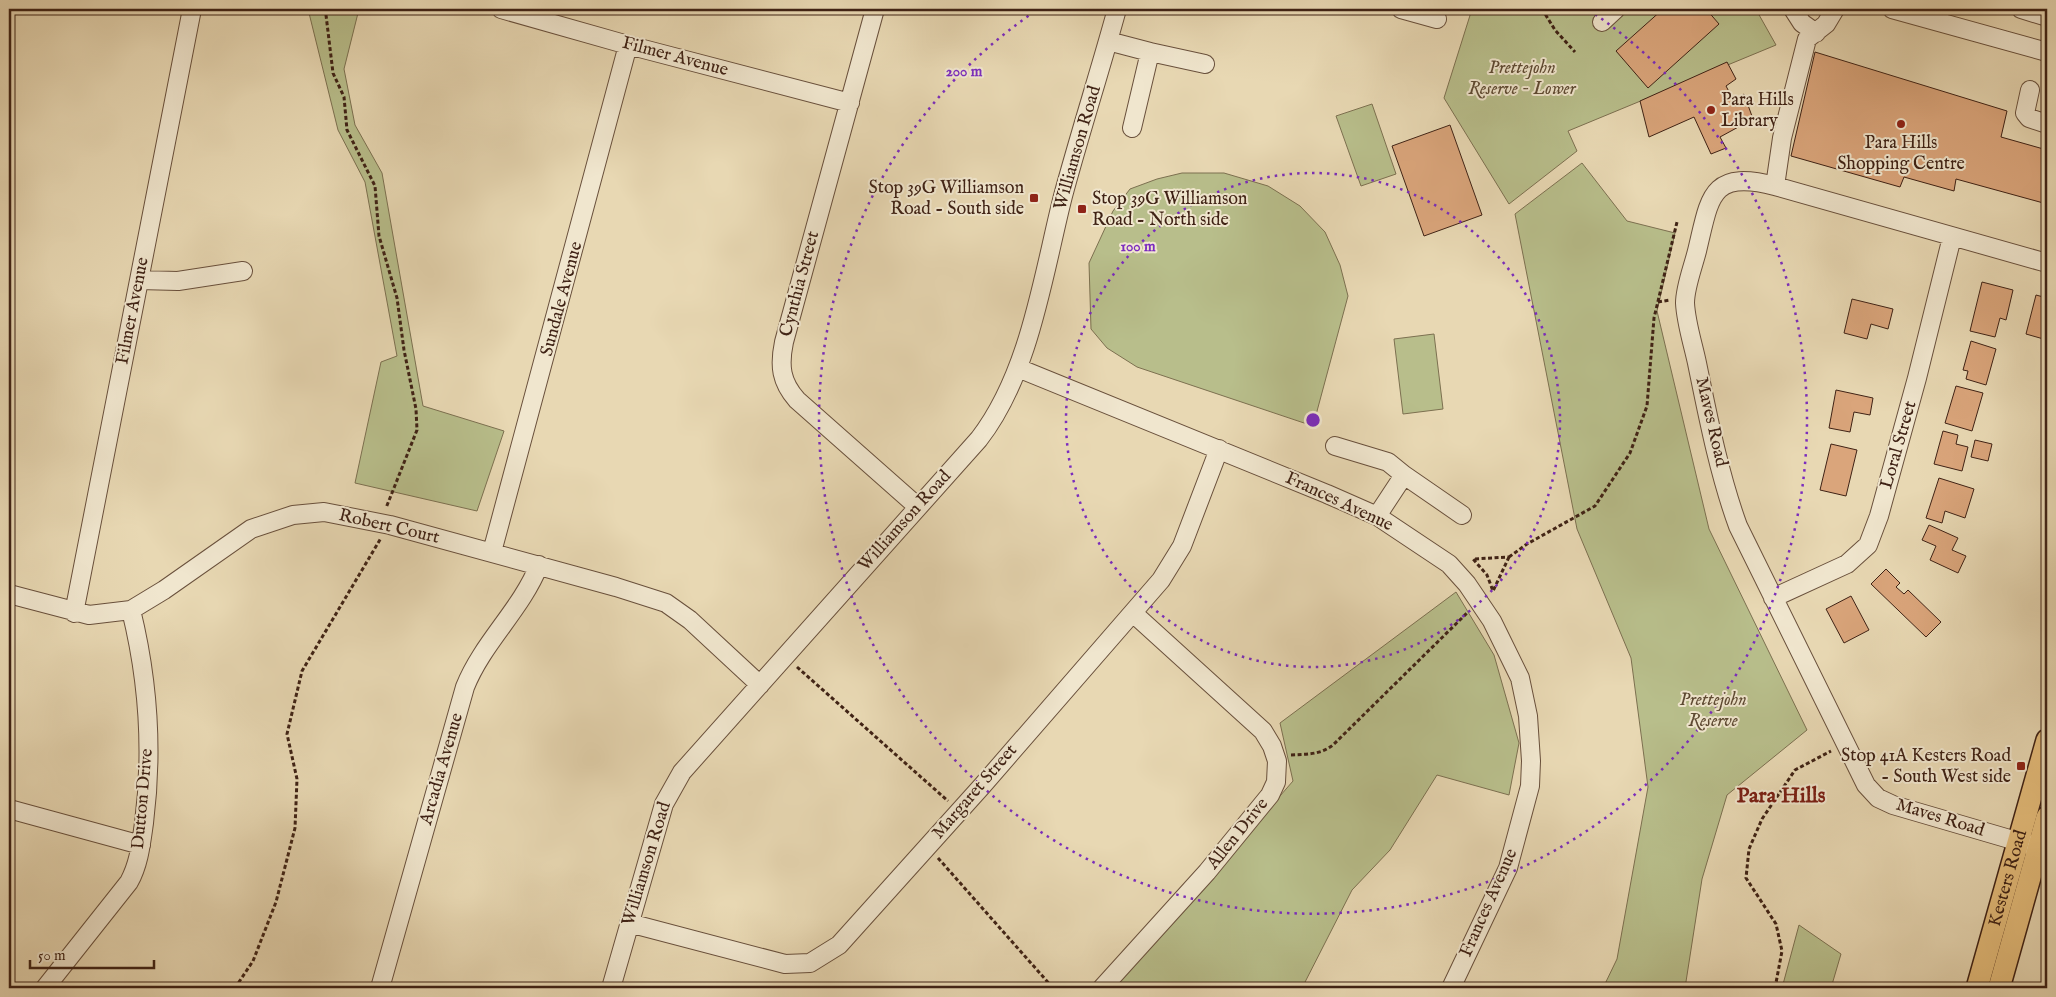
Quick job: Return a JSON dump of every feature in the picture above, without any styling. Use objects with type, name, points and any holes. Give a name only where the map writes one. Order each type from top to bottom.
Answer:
[{"type":"main road","name":"Kesters Road","points":[[1999,988],[2029,845],[2047,740]]},
{"type":"main road","name":"Kesters Road","points":[[1978,988],[2029,845],[2047,817]]},
{"type":"street","name":"Filmer Avenue","points":[[74,613],[192,9]]},
{"type":"street","name":"Filmer Avenue","points":[[501,9],[628,45],[850,103]]},
{"type":"street","name":"Cynthia Street","points":[[876,9],[784,342],[781,374],[790,393],[797,400],[918,507]]},
{"type":"street","name":"Williamson Road","points":[[611,988],[664,804],[674,784],[694,758],[993,420],[1009,391],[1018,368],[1064,194],[1117,9]]},
{"type":"street","points":[[1401,9],[1437,19]]},
{"type":"street","points":[[1602,22],[1616,9]]},
{"type":"street","points":[[1793,9],[1802,23],[1816,33]]},
{"type":"street","points":[[1775,186],[1782,138],[1807,39],[1826,24],[1835,9]]},
{"type":"street","points":[[1892,9],[2047,52]]},
{"type":"street","points":[[2021,9],[2047,17]]},
{"type":"street","points":[[1108,41],[1206,64]]},
{"type":"street","name":"Sundale Avenue","points":[[492,552],[628,45]]},
{"type":"street","points":[[1132,128],[1150,52]]},
{"type":"street","points":[[2030,90],[2025,113],[2029,118],[2047,124]]},
{"type":"street","name":"Maves Road","points":[[2029,845],[1913,812],[1878,798],[1866,785],[1773,598],[1746,542],[1730,503],[1704,395],[1685,302],[1703,221],[1714,194],[1726,185],[1739,180],[1752,180],[1775,186],[2047,263]]},
{"type":"street","name":"Loral Street","points":[[1773,598],[1847,564],[1868,545],[1879,516],[1918,378],[1952,237]]},
{"type":"street","points":[[139,280],[178,281],[243,271]]},
{"type":"street","name":"Frances Avenue","points":[[1018,368],[1219,449],[1376,516],[1449,564],[1467,584],[1509,653],[1520,678],[1525,700],[1532,774],[1513,851],[1501,886],[1450,988]]},
{"type":"street","points":[[1335,446],[1388,462],[1462,515]]},
{"type":"street","name":"Margaret Street","points":[[629,923],[768,961],[798,965],[810,963],[839,945],[1161,580],[1177,557],[1219,449]]},
{"type":"street","points":[[1376,516],[1404,475]]},
{"type":"street","name":"Robert Court","points":[[9,594],[74,613],[105,614],[130,610],[164,590],[234,539],[264,523],[293,515],[324,512],[385,524],[650,597],[672,606],[690,620],[760,685]]},
{"type":"street","name":"Arcadia Avenue","points":[[380,988],[465,687],[479,658],[526,594],[539,565]]},
{"type":"street","name":"Dutton Drive","points":[[45,988],[128,882],[134,872],[141,845],[149,777],[148,721],[140,653],[130,610]]},
{"type":"street","name":"Allen Drive","points":[[1102,988],[1244,828],[1270,795],[1277,775],[1275,754],[1263,731],[1133,613]]},
{"type":"street","points":[[9,809],[141,845]]},
{"type":"path","points":[[236,988],[253,960],[276,902],[295,828],[297,779],[287,734],[302,671],[385,524],[416,430],[416,409],[404,350],[397,298],[380,236],[375,186],[347,130],[344,97],[333,72],[326,15],[329,9]]},
{"type":"path","points":[[1542,9],[1555,30],[1574,52]]},
{"type":"path","points":[[1509,557],[1473,559],[1487,575],[1493,591],[1509,557],[1527,544],[1595,506],[1630,453],[1647,406],[1654,318],[1677,222]]},
{"type":"path","points":[[1290,755],[1315,754],[1325,751],[1333,745],[1474,606]]},
{"type":"path","points":[[785,657],[959,811]]},
{"type":"path","points":[[1775,988],[1782,951],[1776,924],[1746,878],[1749,849],[1762,819],[1795,770],[1844,744]]},
{"type":"path","points":[[928,846],[1053,988]]},
{"type":"green space","points":[[308,9],[359,9],[344,69],[355,125],[382,173],[423,406],[504,431],[477,511],[355,483],[381,362],[397,356],[365,182],[338,130]]},
{"type":"green space","name":"Prettejohn Reserve - Lower","points":[[1472,9],[1760,9],[1758,13],[1776,45],[1568,131],[1577,151],[1509,204],[1444,98]]},
{"type":"green space","points":[[1372,104],[1396,174],[1361,186],[1336,116]]},
{"type":"green space","name":"Prettejohn Reserve","points":[[1582,163],[1627,221],[1675,233],[1657,311],[1709,529],[1807,730],[1727,795],[1702,879],[1685,988],[1603,988],[1617,959],[1648,787],[1631,658],[1577,529],[1515,214]]},
{"type":"green space","points":[[1182,173],[1224,173],[1268,186],[1300,206],[1325,232],[1340,265],[1348,296],[1313,426],[1137,367],[1107,348],[1091,329],[1089,263],[1113,211],[1130,189],[1157,179]]},
{"type":"green space","points":[[1434,334],[1443,409],[1403,414],[1394,339]]},
{"type":"green space","points":[[1456,592],[1494,655],[1519,743],[1509,795],[1437,775],[1390,850],[1352,890],[1302,988],[1113,988],[1293,781],[1280,723]]},
{"type":"green space","points":[[1799,925],[1841,954],[1831,988],[1782,988]]},
{"type":"building","points":[[1663,9],[1706,9],[1719,24],[1648,88],[1616,51]]},
{"type":"building","name":"Para Hills Shopping Centre","points":[[1815,52],[2007,111],[2001,137],[2047,150],[2047,204],[1956,179],[1954,191],[1904,177],[1900,187],[1791,156]]},
{"type":"building","points":[[1727,62],[1736,79],[1726,86],[1734,101],[1744,94],[1753,119],[1720,137],[1726,148],[1711,154],[1694,117],[1649,137],[1640,101]]},
{"type":"building","points":[[1450,125],[1482,215],[1424,236],[1392,146]]},
{"type":"building","points":[[1982,282],[2013,290],[2006,320],[2000,318],[1995,337],[1970,331]]},
{"type":"building","points":[[2036,295],[2047,298],[2047,340],[2026,334]]},
{"type":"building","points":[[1852,299],[1893,309],[1888,329],[1871,324],[1867,339],[1844,333]]},
{"type":"building","points":[[1971,341],[1996,349],[1986,385],[1966,379],[1968,371],[1963,370]]},
{"type":"building","points":[[1956,386],[1983,393],[1972,431],[1945,423]]},
{"type":"building","points":[[1836,390],[1873,398],[1870,415],[1854,412],[1850,432],[1829,428]]},
{"type":"building","points":[[1943,431],[1958,435],[1956,444],[1968,447],[1962,471],[1934,464]]},
{"type":"building","points":[[1975,440],[1992,444],[1988,461],[1971,457]]},
{"type":"building","points":[[1831,444],[1857,450],[1846,496],[1820,490]]},
{"type":"building","points":[[1939,478],[1974,489],[1965,518],[1945,511],[1942,523],[1926,518]]},
{"type":"building","points":[[1929,525],[1958,538],[1952,550],[1966,556],[1958,573],[1930,560],[1936,546],[1922,540]]},
{"type":"building","points":[[1886,569],[1900,583],[1896,587],[1904,594],[1908,590],[1941,622],[1926,637],[1871,584]]},
{"type":"building","points":[[1851,596],[1869,630],[1844,643],[1826,609]]},
{"type":"place","name":"Para Hills Library","points":[[1711,110]]},
{"type":"place","name":"Para Hills Shopping Centre","points":[[1901,124]]},
{"type":"place","name":"Stop 39G Williamson Road - South side","points":[[1034,198]]},
{"type":"place","name":"Stop 39G Williamson Road - North side","points":[[1082,209]]},
{"type":"place","name":"Stop 41A Kesters Road - South West side","points":[[2021,766]]},
{"type":"district","name":"Para Hills","points":[[1781,796]]}]
